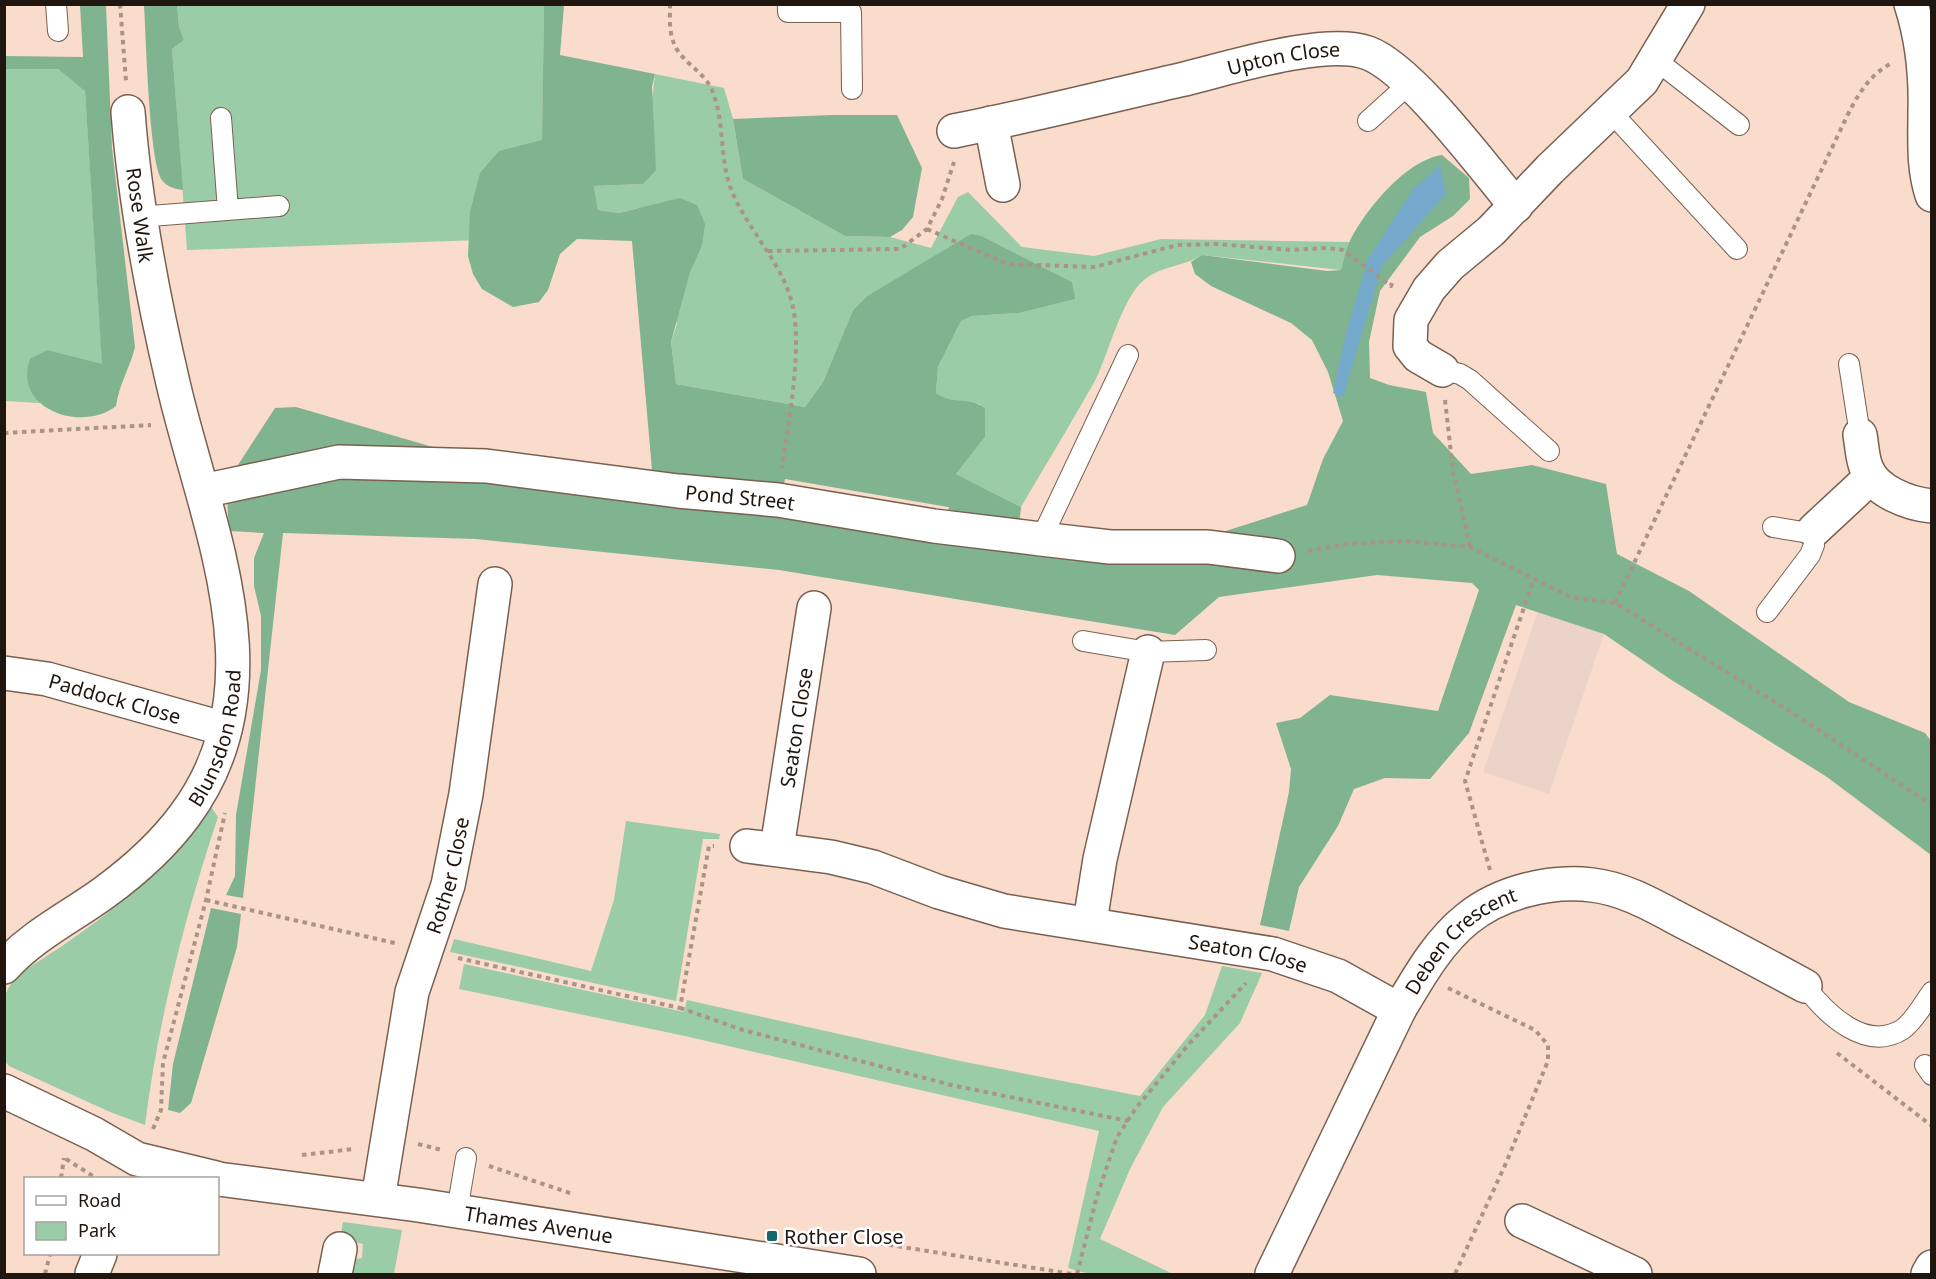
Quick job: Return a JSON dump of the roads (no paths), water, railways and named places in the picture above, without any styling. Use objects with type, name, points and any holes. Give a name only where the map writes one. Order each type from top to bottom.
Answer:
[{"type":"street","points":[[1442,370],[1418,356],[1410,346],[1411,320],[1417,305],[1450,265],[1516,206],[1649,71],[1688,4]]},
{"type":"street","points":[[1911,4],[1922,52],[1929,181]]},
{"type":"street","name":"Upton Close","points":[[954,131],[1270,59],[1330,48],[1350,48],[1369,53],[1388,64],[1410,83],[1516,206]]},
{"type":"street","name":"Rose Walk","points":[[128,112],[138,217],[152,291],[183,423]]},
{"type":"street","points":[[991,123],[1003,185]]},
{"type":"street","name":"Blunsdon Road","points":[[4,967],[47,930],[104,893],[137,867],[165,840],[186,814],[208,776],[225,729],[233,653],[231,618],[218,544],[183,423]]},
{"type":"street","points":[[1860,435],[1866,467],[1871,477],[1884,489],[1905,499],[1932,506]]},
{"type":"street","name":"Pond Street","points":[[203,491],[333,463],[423,463],[522,470],[678,491],[778,500],[923,524],[1110,547],[1208,547],[1278,556]]},
{"type":"street","points":[[1814,530],[1871,477]]},
{"type":"street","name":"Rother Close","points":[[378,1199],[412,992],[428,951],[448,885],[463,805],[495,584]]},
{"type":"street","name":"Seaton Close","points":[[814,608],[762,847],[873,867],[939,892],[994,908],[1274,954],[1338,976],[1399,1010]]},
{"type":"street","points":[[1090,922],[1100,859],[1148,652]]},
{"type":"street","name":"Paddock Close","points":[[4,673],[47,680],[225,729]]},
{"type":"street","name":"Deben Crescent","points":[[1272,1275],[1399,1010],[1420,975],[1466,920],[1499,900],[1532,889],[1569,885],[1592,885],[1633,895],[1805,986]]},
{"type":"street","name":"Thames Avenue","points":[[4,1091],[139,1157],[210,1177]]},
{"type":"street","name":"Thames Avenue","points":[[219,1179],[378,1199],[416,1216],[457,1210],[859,1274]]},
{"type":"street","points":[[1522,1221],[1635,1275]]},
{"type":"street","points":[[92,1275],[100,1255]]},
{"type":"street","points":[[1928,1275],[1932,1267]]},
{"type":"lane","points":[[56,4],[58,31]]},
{"type":"lane","points":[[788,4],[788,12],[851,12],[852,89]]},
{"type":"lane","points":[[1649,71],[1739,125]]},
{"type":"lane","points":[[1368,121],[1410,83]]},
{"type":"lane","points":[[1611,112],[1737,249]]},
{"type":"lane","points":[[221,118],[228,210]]},
{"type":"lane","points":[[138,217],[279,206]]},
{"type":"lane","points":[[1041,539],[1128,355]]},
{"type":"lane","points":[[1849,364],[1860,435]]},
{"type":"lane","points":[[1442,370],[1470,380],[1549,451]]},
{"type":"lane","points":[[1767,612],[1810,555],[1814,545],[1814,530],[1803,532],[1773,527]]},
{"type":"lane","points":[[1083,641],[1148,652],[1206,650]]},
{"type":"lane","points":[[1805,986],[1817,1002],[1858,1034],[1879,1038],[1903,1029],[1932,992]]},
{"type":"lane","points":[[457,1210],[465,1158]]},
{"type":"water","points":[[1440,165],[1446,194],[1382,266],[1343,397],[1333,393],[1345,337],[1368,259],[1413,189]]},
{"type":"place","name":"Rother Close","points":[[772,1236]]}]
